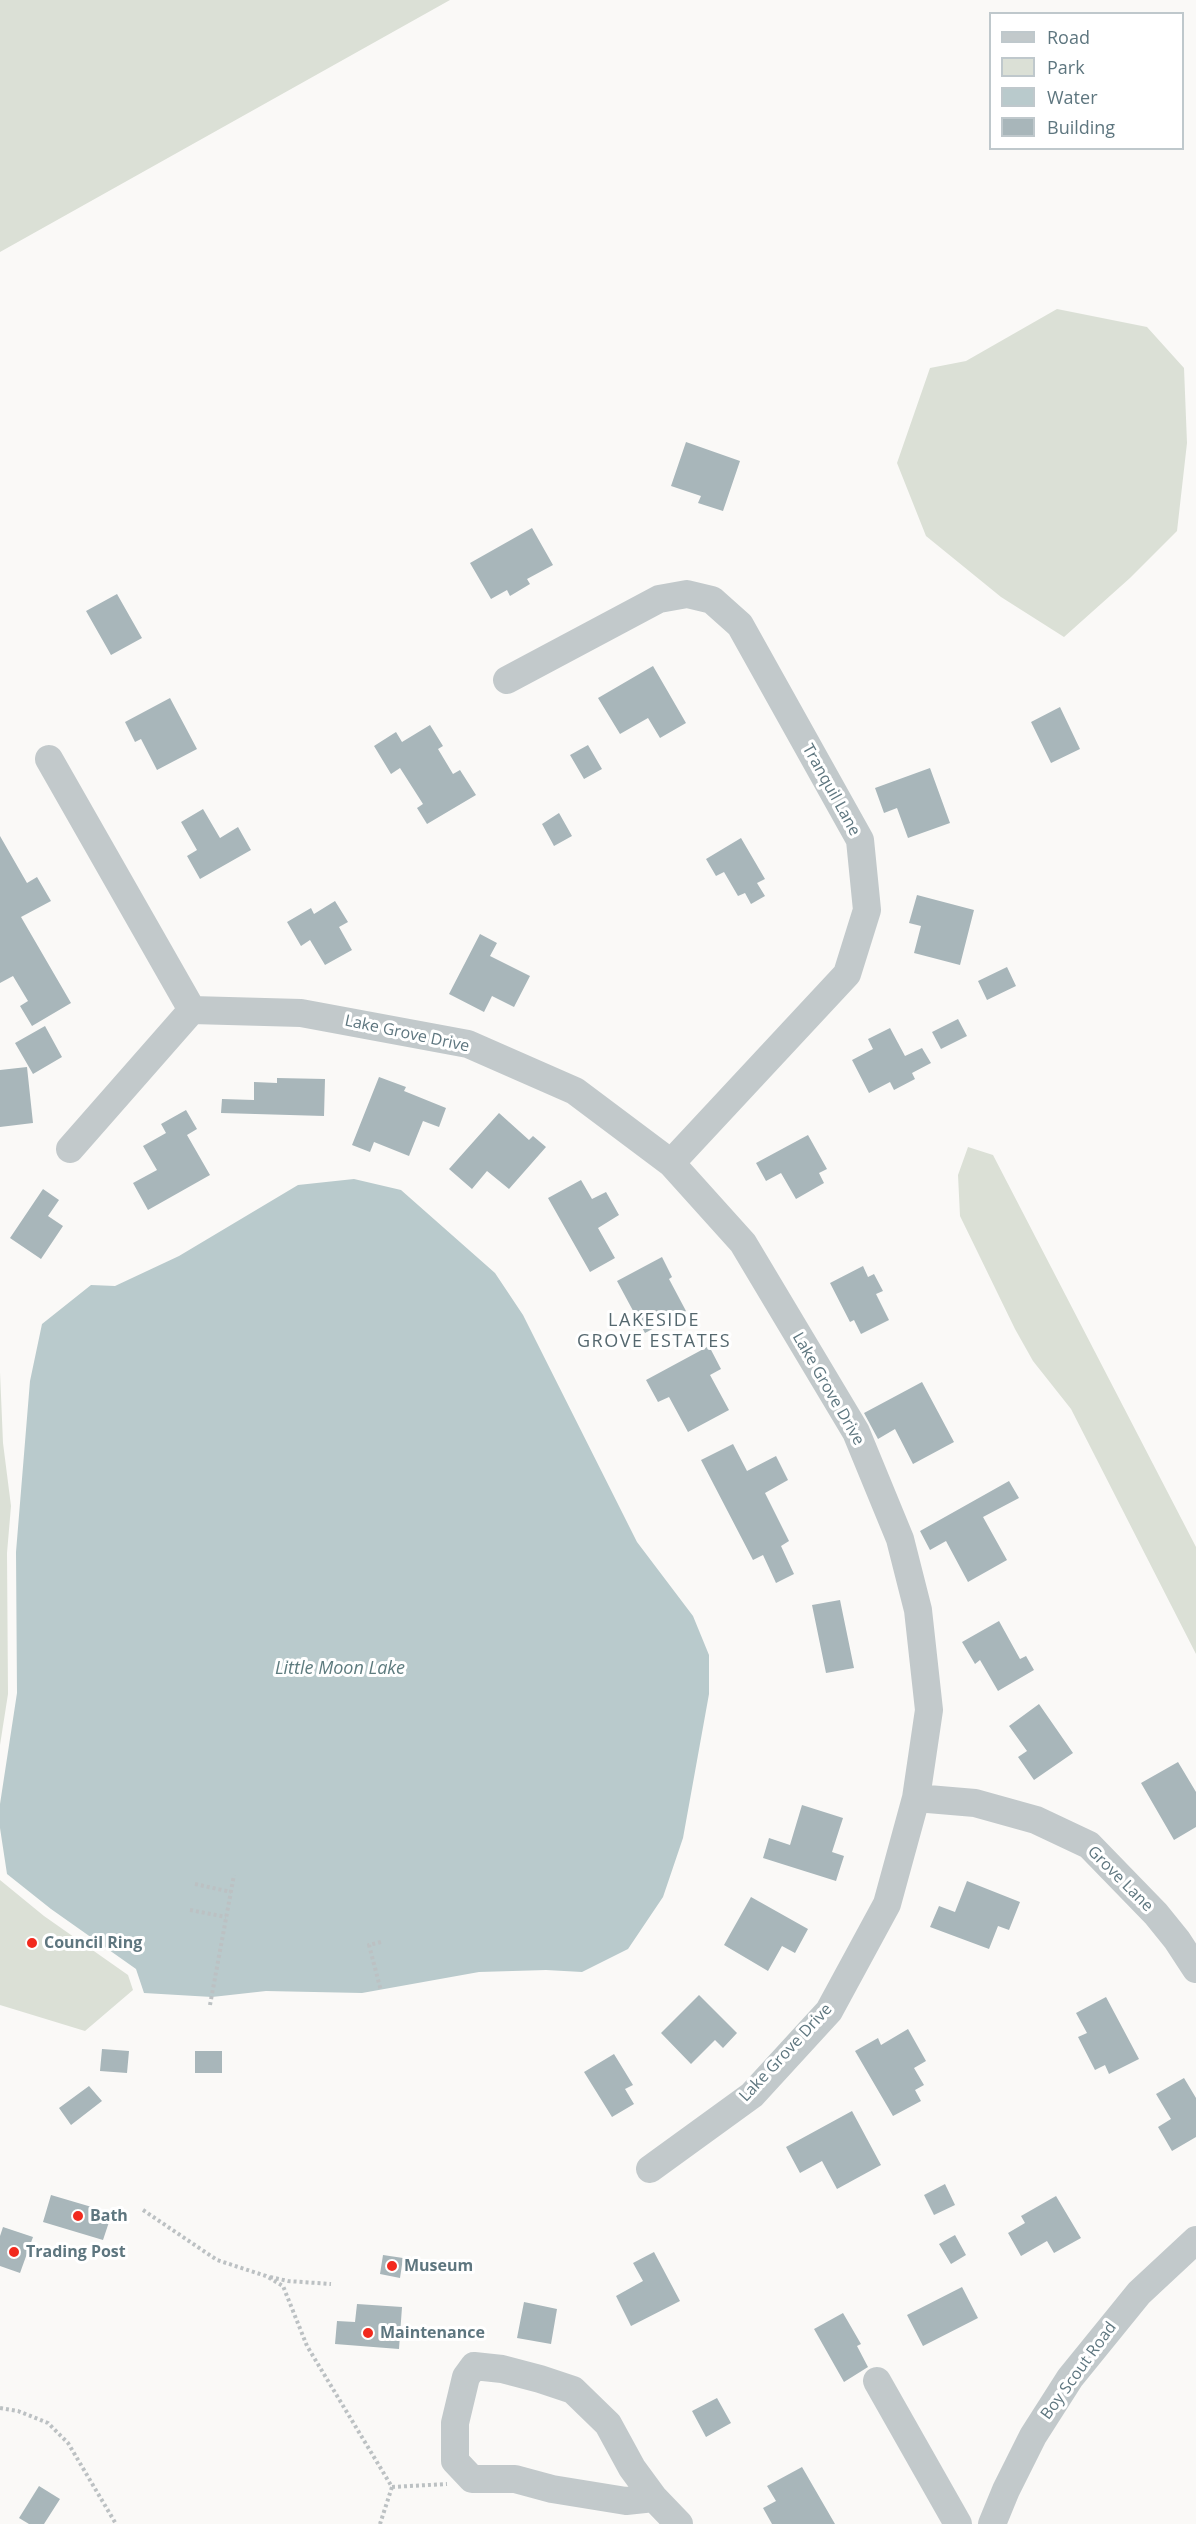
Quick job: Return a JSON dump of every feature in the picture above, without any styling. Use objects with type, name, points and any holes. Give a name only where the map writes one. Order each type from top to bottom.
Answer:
[{"type":"street","name":"Tranquil Lane","points":[[507,680],[659,599],[687,594],[712,600],[740,625],[860,840],[867,910],[847,974],[671,1163]]},
{"type":"street","points":[[49,759],[192,1010],[70,1149]]},
{"type":"street","name":"Lake Grove Drive","points":[[192,1010],[302,1013],[468,1044],[575,1091],[671,1163],[743,1243],[856,1432],[900,1539],[918,1610],[929,1710],[916,1798],[887,1905],[829,2011],[752,2095],[650,2169]]},
{"type":"street","name":"Grove Lane","points":[[916,1798],[975,1803],[1036,1820],[1089,1845],[1156,1914],[1177,1940],[1196,1970]]},
{"type":"street","name":"Boy Scout Road","points":[[992,2524],[1033,2436],[1070,2378],[1139,2293],[1196,2240]]},
{"type":"street","points":[[654,2498],[626,2501],[514,2479],[472,2480],[454,2461],[455,2423],[466,2377],[474,2366],[502,2369],[573,2390],[608,2424],[632,2468],[654,2498],[679,2524]]},
{"type":"street","points":[[878,2381],[958,2524]]},
{"type":"path","points":[[210,2005],[234,1875]]},
{"type":"path","points":[[195,1884],[231,1892]]},
{"type":"path","points":[[190,1910],[226,1917]]},
{"type":"path","points":[[381,1942],[369,1945],[381,1991]]},
{"type":"path","points":[[144,2210],[217,2260],[288,2281],[331,2284]]},
{"type":"path","points":[[266,2276],[283,2286],[307,2346],[392,2487],[380,2524]]},
{"type":"path","points":[[0,2408],[18,2411],[48,2423],[68,2443],[116,2524]]},
{"type":"path","points":[[392,2487],[441,2486],[472,2480]]},
{"type":"green space","points":[[0,0],[450,0],[0,252]]},
{"type":"green space","points":[[1057,309],[1147,327],[1184,368],[1187,443],[1177,531],[1130,578],[1064,637],[1001,597],[926,536],[897,463],[930,368],[966,361]]},
{"type":"green space","points":[[968,1147],[993,1155],[1196,1547],[1196,1654],[1071,1409],[1033,1361],[960,1216],[958,1175]]},
{"type":"green space","points":[[0,1372],[3,1443],[11,1506],[7,1553],[8,1694],[0,1745]]},
{"type":"green space","points":[[0,1880],[44,1916],[128,1975],[133,1990],[85,2031],[0,2005]]},
{"type":"water","name":"Little Moon Lake","points":[[354,1179],[401,1190],[495,1273],[523,1315],[637,1542],[693,1616],[709,1655],[709,1694],[683,1838],[663,1897],[628,1949],[582,1972],[546,1970],[479,1972],[362,1993],[266,1991],[212,1997],[144,1993],[136,1969],[51,1909],[7,1874],[0,1828],[0,1804],[17,1693],[16,1552],[30,1381],[42,1324],[91,1285],[115,1286],[179,1256],[298,1185]]},
{"type":"building","points":[[686,442],[740,461],[723,511],[698,503],[701,496],[671,486]]},
{"type":"building","points":[[532,528],[553,565],[527,579],[530,584],[510,596],[507,590],[491,599],[470,563]]},
{"type":"building","points":[[117,594],[142,638],[111,655],[86,611]]},
{"type":"building","points":[[653,666],[686,723],[660,738],[648,718],[620,734],[598,698]]},
{"type":"building","points":[[170,698],[197,749],[157,770],[141,739],[135,742],[125,722]]},
{"type":"building","points":[[1060,707],[1080,749],[1051,763],[1031,722]]},
{"type":"building","points":[[430,725],[443,746],[438,749],[453,774],[460,770],[476,795],[427,824],[417,808],[423,804],[400,768],[391,774],[374,746],[396,732],[402,742]]},
{"type":"building","points":[[588,745],[602,769],[584,779],[570,755]]},
{"type":"building","points":[[930,768],[950,823],[908,838],[897,808],[884,813],[875,788]]},
{"type":"building","points":[[203,809],[220,838],[238,827],[251,850],[200,879],[187,856],[197,850],[181,822]]},
{"type":"building","points":[[559,813],[572,836],[554,846],[542,824]]},
{"type":"building","points":[[0,836],[27,883],[37,877],[51,901],[21,917],[71,1003],[32,1026],[20,1006],[28,1001],[13,976],[0,983]]},
{"type":"building","points":[[741,838],[765,879],[757,883],[765,896],[751,904],[745,893],[738,896],[724,872],[716,876],[706,859]]},
{"type":"building","points":[[917,895],[974,910],[960,965],[914,953],[921,926],[909,923]]},
{"type":"building","points":[[335,901],[348,922],[339,927],[352,950],[325,965],[310,940],[301,946],[287,922],[311,908],[314,914]]},
{"type":"building","points":[[480,934],[497,943],[490,956],[530,976],[514,1007],[492,996],[484,1012],[449,994]]},
{"type":"building","points":[[1007,967],[1016,986],[987,1000],[978,981]]},
{"type":"building","points":[[958,1019],[967,1036],[941,1049],[932,1032]]},
{"type":"building","points":[[45,1026],[62,1057],[33,1074],[15,1043]]},
{"type":"building","points":[[890,1028],[905,1056],[922,1048],[931,1063],[912,1073],[915,1079],[894,1090],[890,1082],[869,1093],[852,1060],[873,1049],[868,1039]]},
{"type":"building","points":[[27,1067],[33,1123],[0,1127],[0,1070]]},
{"type":"building","points":[[379,1077],[406,1087],[404,1091],[446,1108],[439,1127],[423,1121],[409,1156],[374,1142],[370,1152],[352,1145]]},
{"type":"building","points":[[277,1078],[325,1079],[324,1116],[221,1113],[222,1099],[254,1100],[254,1082],[277,1083]]},
{"type":"building","points":[[186,1110],[197,1129],[187,1135],[210,1175],[148,1210],[133,1183],[157,1170],[143,1146],[166,1133],[161,1124]]},
{"type":"building","points":[[499,1113],[529,1140],[533,1136],[546,1147],[509,1189],[487,1171],[472,1189],[449,1169]]},
{"type":"building","points":[[808,1135],[827,1169],[819,1173],[824,1183],[796,1199],[781,1173],[766,1181],[756,1163]]},
{"type":"building","points":[[581,1180],[592,1199],[606,1192],[619,1215],[598,1228],[615,1258],[590,1272],[548,1198]]},
{"type":"building","points":[[43,1189],[59,1200],[48,1216],[63,1226],[41,1259],[10,1238]]},
{"type":"building","points":[[662,1257],[672,1277],[669,1279],[686,1311],[645,1333],[617,1281]]},
{"type":"building","points":[[863,1266],[868,1277],[874,1274],[883,1291],[876,1294],[889,1320],[861,1334],[854,1320],[850,1322],[830,1283]]},
{"type":"building","points":[[709,1346],[721,1369],[710,1375],[729,1410],[688,1432],[669,1397],[658,1402],[646,1380]]},
{"type":"building","points":[[922,1382],[954,1442],[913,1464],[895,1429],[878,1439],[864,1413]]},
{"type":"building","points":[[733,1444],[747,1471],[776,1456],[788,1480],[765,1493],[789,1541],[781,1546],[794,1574],[776,1583],[763,1555],[753,1560],[701,1460]]},
{"type":"building","points":[[1009,1481],[1019,1498],[983,1517],[1007,1560],[968,1582],[946,1541],[930,1550],[920,1531]]},
{"type":"building","points":[[840,1600],[854,1668],[826,1673],[812,1605]]},
{"type":"building","points":[[999,1621],[1020,1659],[1026,1656],[1034,1670],[998,1691],[980,1660],[975,1664],[962,1642]]},
{"type":"building","points":[[1039,1704],[1073,1753],[1034,1780],[1018,1757],[1027,1751],[1009,1726]]},
{"type":"building","points":[[1178,1762],[1196,1792],[1196,1827],[1174,1840],[1141,1783]]},
{"type":"building","points":[[802,1805],[843,1818],[832,1852],[844,1856],[836,1881],[763,1858],[769,1838],[790,1845]]},
{"type":"building","points":[[967,1881],[1020,1902],[1009,1930],[998,1926],[989,1949],[930,1927],[939,1906],[955,1912]]},
{"type":"building","points":[[751,1897],[808,1929],[795,1953],[782,1946],[768,1971],[724,1945]]},
{"type":"building","points":[[699,1995],[737,2033],[723,2048],[715,2040],[691,2064],[661,2033]]},
{"type":"building","points":[[1106,1997],[1139,2059],[1109,2074],[1105,2065],[1095,2070],[1078,2037],[1087,2033],[1076,2013]]},
{"type":"building","points":[[908,2029],[926,2061],[914,2068],[924,2085],[915,2090],[921,2101],[893,2116],[855,2051],[878,2038],[881,2045]]},
{"type":"building","points":[[102,2049],[129,2051],[127,2073],[100,2071]]},
{"type":"building","points":[[195,2051],[222,2051],[222,2073],[195,2073]]},
{"type":"building","points":[[614,2054],[633,2085],[625,2089],[634,2104],[612,2117],[584,2072]]},
{"type":"building","points":[[1184,2078],[1196,2098],[1196,2137],[1172,2151],[1158,2127],[1171,2119],[1156,2094]]},
{"type":"building","points":[[89,2086],[102,2101],[71,2125],[59,2108]]},
{"type":"building","points":[[852,2111],[881,2165],[837,2189],[822,2161],[800,2173],[786,2147]]},
{"type":"building","points":[[945,2184],[955,2205],[934,2215],[924,2195]]},
{"type":"building","name":"Bath","points":[[51,2195],[112,2213],[103,2240],[43,2222]]},
{"type":"building","points":[[1056,2196],[1081,2238],[1054,2253],[1047,2241],[1021,2256],[1008,2233],[1025,2223],[1021,2216]]},
{"type":"building","name":"Trading Post","points":[[3,2227],[33,2237],[20,2273],[0,2266],[0,2236]]},
{"type":"building","points":[[955,2235],[966,2255],[951,2264],[939,2244]]},
{"type":"building","points":[[654,2252],[680,2301],[631,2326],[616,2296],[643,2281],[633,2263]]},
{"type":"building","name":"Museum","points":[[383,2255],[403,2258],[400,2278],[380,2274]]},
{"type":"building","points":[[962,2287],[978,2318],[923,2346],[907,2315]]},
{"type":"building","points":[[524,2302],[557,2309],[551,2344],[517,2338]]},
{"type":"building","name":"Maintenance","points":[[357,2304],[402,2307],[399,2349],[335,2344],[337,2321],[355,2322]]},
{"type":"building","points":[[843,2313],[861,2344],[857,2346],[868,2367],[844,2382],[814,2329]]},
{"type":"building","points":[[717,2398],[731,2423],[706,2437],[692,2411]]},
{"type":"building","points":[[802,2467],[835,2524],[772,2524],[763,2508],[776,2501],[767,2486]]},
{"type":"building","points":[[39,2486],[60,2499],[44,2524],[29,2524],[19,2518]]},
{"type":"place","name":"Council Ring","points":[[32,1943]]},
{"type":"place","name":"Bath","points":[[78,2216]]},
{"type":"place","name":"Trading Post","points":[[14,2252]]},
{"type":"place","name":"Museum","points":[[392,2266]]},
{"type":"place","name":"Maintenance","points":[[368,2333]]},
{"type":"district","name":"LAKESIDE GROVE ESTATES","points":[[654,1331]]}]
